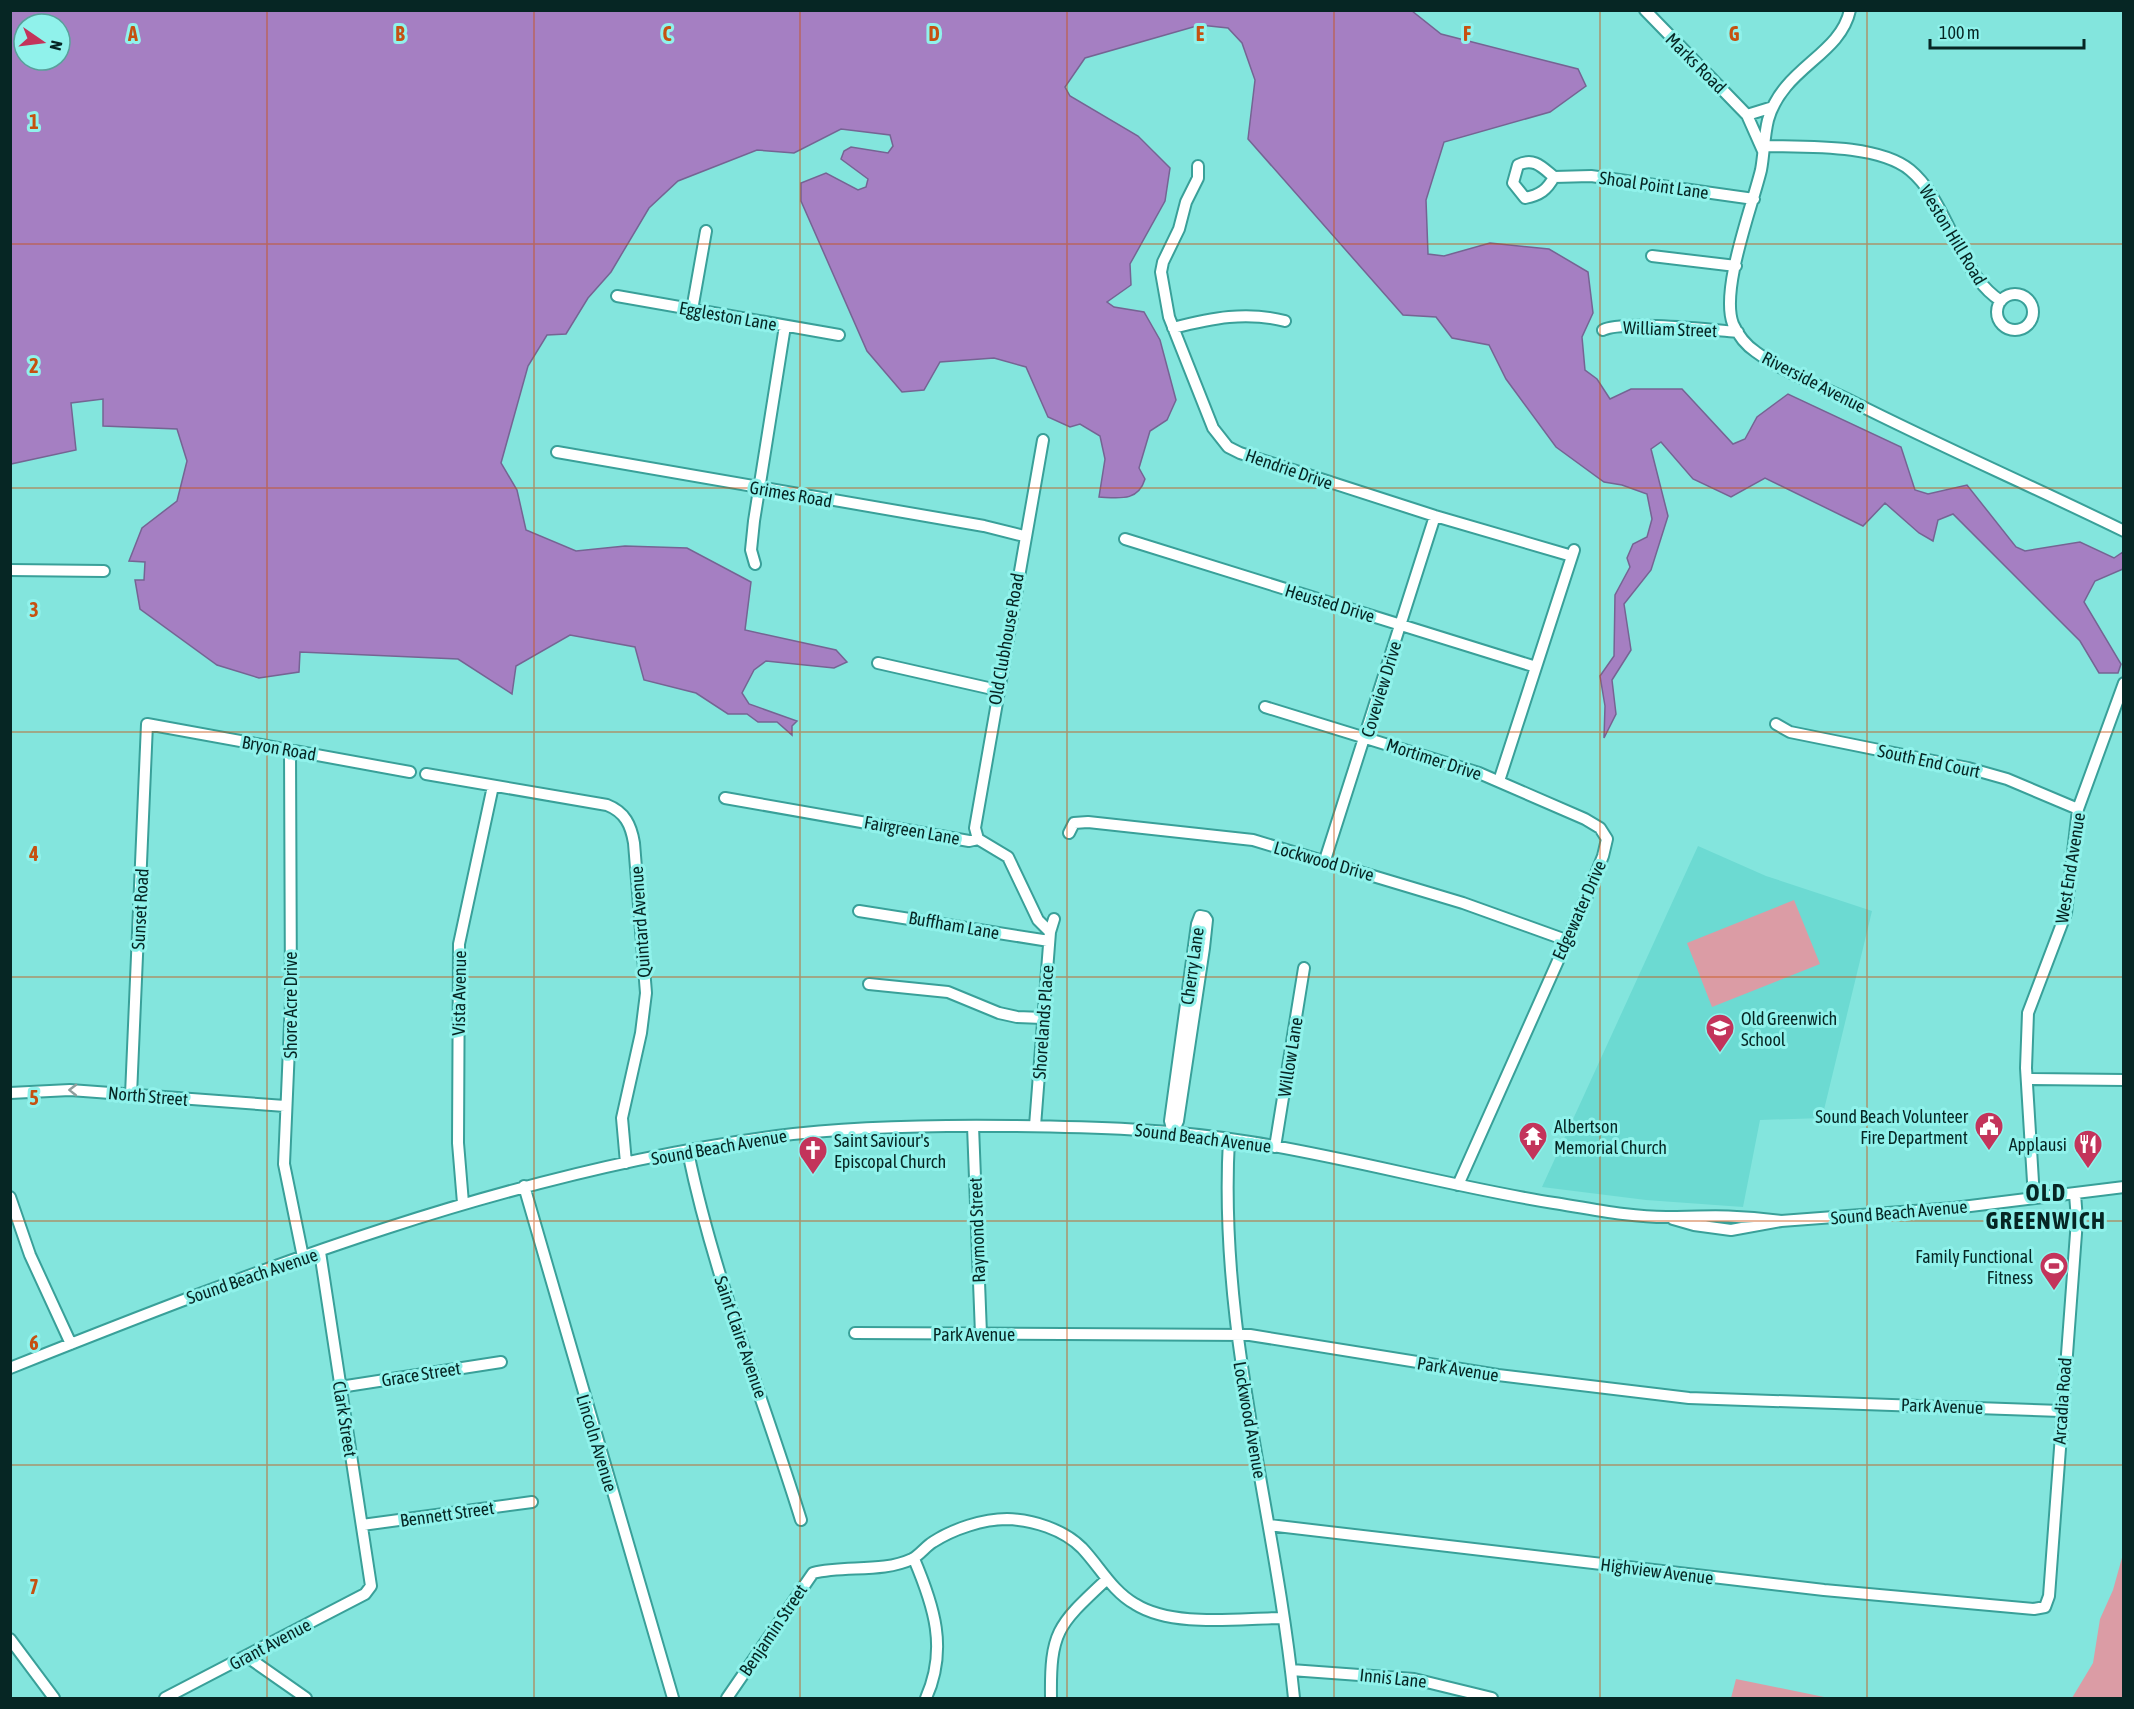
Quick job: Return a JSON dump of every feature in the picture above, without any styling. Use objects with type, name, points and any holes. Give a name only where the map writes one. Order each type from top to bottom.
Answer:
[{"type":"street","name":"Marks Road","points":[[1645,10],[1747,115],[1765,150]]},
{"type":"street","name":"Riverside Avenue","points":[[1851,10],[1848,22],[1838,39],[1804,66],[1787,84],[1773,106],[1767,123],[1765,150],[1730,298],[1733,324],[1757,353],[1892,422],[2124,531]]},
{"type":"street","points":[[1747,115],[1773,106]]},
{"type":"street","name":"Weston Hill Road","points":[[1765,150],[1831,148],[1864,153],[1898,162],[1909,169],[1929,191],[1983,287],[2001,301]]},
{"type":"street","name":"Hendrie Drive","points":[[1198,166],[1198,178],[1163,262],[1163,290],[1173,328],[1213,428],[1228,447],[1251,457],[1435,516],[1573,553],[1536,667]]},
{"type":"street","name":"Shoal Point Lane","points":[[1554,177],[1591,176],[1754,199]]},
{"type":"street","points":[[692,310],[706,231]]},
{"type":"street","points":[[1652,256],[1736,266]]},
{"type":"street","name":"Eggleston Lane","points":[[617,296],[839,335]]},
{"type":"street","points":[[1173,328],[1236,315],[1257,315],[1285,321]]},
{"type":"street","points":[[755,564],[751,550],[785,326]]},
{"type":"street","name":"William Street","points":[[1603,330],[1617,326],[1738,332]]},
{"type":"street","name":"Old Clubhouse Road","points":[[978,839],[975,828],[997,690],[1043,440]]},
{"type":"street","name":"Grimes Road","points":[[557,452],[984,526],[1024,536]]},
{"type":"street","name":"Coveview Drive","points":[[1325,860],[1435,516]]},
{"type":"street","name":"Heusted Drive","points":[[1125,539],[1536,667]]},
{"type":"street","points":[[10,570],[104,571]]},
{"type":"street","points":[[878,663],[997,690]]},
{"type":"street","points":[[1499,781],[1536,667]]},
{"type":"street","name":"West End Avenue","points":[[2034,1198],[2027,1079],[2028,1013],[2066,913],[2078,809],[2124,683]]},
{"type":"street","name":"Mortimer Drive","points":[[1265,707],[1366,737],[1499,781]]},
{"type":"street","name":"South End Court","points":[[1776,723],[1790,732],[1986,773],[2078,809]]},
{"type":"street","name":"Bryon Road","points":[[147,724],[410,772]]},
{"type":"street","name":"Sunset Road","points":[[131,1095],[147,724]]},
{"type":"street","name":"Shore Acre Drive","points":[[290,750],[291,1000],[284,1164],[303,1257]]},
{"type":"street","points":[[426,774],[493,786]]},
{"type":"street","name":"Edgewater Drive","points":[[1458,1185],[1604,856],[1607,838],[1600,828],[1585,819],[1499,781]]},
{"type":"street","name":"Quintard Avenue","points":[[493,786],[607,805],[616,809],[632,830],[646,993],[641,1033],[622,1118],[626,1163]]},
{"type":"street","name":"Vista Avenue","points":[[463,1203],[458,1124],[459,944],[493,786]]},
{"type":"street","name":"Fairgreen Lane","points":[[725,798],[969,841],[978,839],[1008,857],[1038,920],[1050,937]]},
{"type":"street","name":"Lockwood Drive","points":[[1072,828],[1231,836],[1325,860],[1463,903],[1566,940]]},
{"type":"street","name":"Buffham Lane","points":[[859,911],[1050,937]]},
{"type":"street","name":"Cherry Lane","points":[[1203,916],[1207,920],[1204,948],[1179,1121],[1173,1132],[1170,1121],[1197,924],[1203,916]]},
{"type":"street","name":"Shorelands Place","points":[[1035,1126],[1050,937],[1054,919]]},
{"type":"street","name":"Willow Lane","points":[[1275,1146],[1304,968]]},
{"type":"street","points":[[869,984],[948,992],[1017,1017],[1043,1018]]},
{"type":"street","points":[[2027,1079],[2124,1080]]},
{"type":"street","name":"North Street","points":[[10,1093],[70,1090],[285,1106]]},
{"type":"street","name":"Sound Beach Avenue","points":[[10,1368],[193,1296],[463,1203],[524,1186],[626,1163],[783,1136],[896,1127],[972,1126],[1035,1126],[1173,1132],[1275,1146],[1458,1185],[1578,1207],[1670,1218],[1722,1230],[1780,1221],[2075,1194],[2124,1187]]},
{"type":"street","name":"Raymond Street","points":[[972,1126],[981,1334]]},
{"type":"street","name":"Lockwood Avenue","points":[[1229,1139],[1226,1213],[1235,1334],[1269,1525],[1294,1698]]},
{"type":"street","name":"Saint Claire Avenue","points":[[688,1152],[701,1215],[801,1520]]},
{"type":"street","name":"Lincoln Avenue","points":[[524,1186],[673,1698]]},
{"type":"street","name":"Arcadia Road","points":[[2045,1607],[2049,1596],[2077,1220],[2075,1194]]},
{"type":"street","points":[[10,1197],[30,1255],[71,1344]]},
{"type":"street","points":[[1719,1215],[1717,1223],[1722,1230]]},
{"type":"street","points":[[1738,1215],[1741,1219],[1740,1227]]},
{"type":"street","name":"Sound Beach Avenue","points":[[1670,1218],[1738,1215],[1780,1221]]},
{"type":"street","name":"Clark Street","points":[[320,1252],[371,1586]]},
{"type":"street","name":"Park Avenue","points":[[855,1332],[1235,1334],[1498,1375],[1689,1398],[2061,1411]]},
{"type":"street","name":"Grace Street","points":[[340,1387],[501,1362]]},
{"type":"street","name":"Bennett Street","points":[[362,1525],[532,1502]]},
{"type":"street","name":"Benjamin Street","points":[[727,1698],[813,1573],[889,1566],[914,1558],[933,1542],[988,1520],[1008,1519],[1054,1529],[1080,1546],[1106,1580],[1134,1604],[1153,1613],[1174,1617],[1283,1618]]},
{"type":"street","name":"Highview Avenue","points":[[1269,1525],[1824,1590],[2034,1609],[2045,1607]]},
{"type":"street","points":[[914,1558],[935,1614],[939,1640],[938,1661],[926,1698]]},
{"type":"street","points":[[1051,1698],[1051,1661],[1056,1638],[1071,1613],[1106,1580]]},
{"type":"street","name":"Grant Avenue","points":[[165,1698],[365,1594],[371,1586]]},
{"type":"street","points":[[10,1639],[54,1698]]},
{"type":"street","points":[[246,1656],[306,1698]]},
{"type":"street","name":"Innis Lane","points":[[1291,1670],[1414,1679],[1492,1698]]},
{"type":"shaded area","points":[[10,11],[1412,11],[1441,34],[1578,69],[1586,86],[1550,112],[1444,142],[1426,200],[1428,254],[1444,256],[1490,243],[1549,249],[1588,272],[1593,313],[1582,337],[1585,370],[1597,379],[1610,399],[1631,389],[1682,389],[1733,444],[1745,439],[1757,417],[1788,394],[1901,447],[1915,490],[1928,494],[1967,485],[2016,547],[2025,551],[2080,542],[2114,558],[2123,552],[2123,569],[2095,581],[2084,602],[2121,664],[2118,673],[2099,673],[2080,641],[1953,514],[1938,520],[1933,541],[1919,533],[1885,503],[1863,526],[1765,478],[1731,497],[1693,479],[1661,442],[1651,449],[1668,516],[1651,570],[1624,604],[1631,650],[1612,680],[1616,714],[1604,738],[1605,706],[1600,676],[1614,656],[1615,595],[1630,567],[1627,558],[1633,544],[1647,537],[1652,519],[1647,494],[1622,485],[1604,482],[1556,447],[1506,379],[1489,345],[1452,338],[1436,317],[1403,315],[1248,139],[1255,80],[1242,43],[1228,28],[1200,25],[1085,58],[1065,87],[1070,96],[1138,136],[1170,168],[1165,201],[1130,264],[1131,285],[1107,302],[1114,307],[1144,312],[1160,340],[1176,400],[1167,420],[1150,431],[1139,468],[1145,479],[1138,492],[1133,495],[1120,498],[1099,497],[1105,459],[1100,436],[1080,424],[1070,427],[1048,417],[1026,367],[994,358],[940,362],[924,390],[902,392],[867,351],[801,201],[801,183],[826,173],[858,190],[866,187],[868,179],[841,159],[844,151],[851,147],[888,153],[893,146],[890,135],[841,129],[794,153],[757,150],[678,181],[649,208],[611,272],[588,298],[566,334],[547,335],[528,366],[501,463],[517,490],[526,530],[576,551],[625,546],[687,548],[751,582],[745,630],[836,650],[847,662],[834,668],[766,661],[754,670],[742,693],[749,704],[797,721],[792,726],[792,735],[777,722],[758,722],[747,714],[728,714],[696,693],[644,680],[635,647],[570,635],[516,666],[512,694],[458,659],[300,652],[299,672],[259,678],[217,665],[140,609],[135,580],[144,580],[145,562],[129,561],[142,528],[177,501],[187,461],[177,429],[103,426],[103,399],[71,403],[76,450],[11,464]]},
{"type":"shaded area","name":"Old Greenwich School","points":[[1698,846],[1766,876],[1872,911],[1822,1118],[1760,1120],[1743,1207],[1646,1200],[1542,1187]]},
{"type":"shaded area","points":[[1794,900],[1820,964],[1712,1007],[1687,943]]},
{"type":"shaded area","points":[[2123,1554],[2123,1698],[2072,1698],[2093,1663],[2100,1619],[2113,1590]]},
{"type":"shaded area","points":[[1736,1679],[1829,1698],[1731,1698]]},
{"type":"place","name":"Old Greenwich School","points":[[1720,1054]]},
{"type":"place","name":"Sound Beach Volunteer Fire Department","points":[[1989,1152]]},
{"type":"place","name":"Albertson Memorial Church","points":[[1533,1162]]},
{"type":"place","name":"Applausi","points":[[2088,1170]]},
{"type":"place","name":"Saint Saviour's Episcopal Church","points":[[813,1176]]},
{"type":"place","name":"Family Functional Fitness","points":[[2054,1292]]},
{"type":"district","name":"OLD GREENWICH","points":[[2046,1206]]}]
